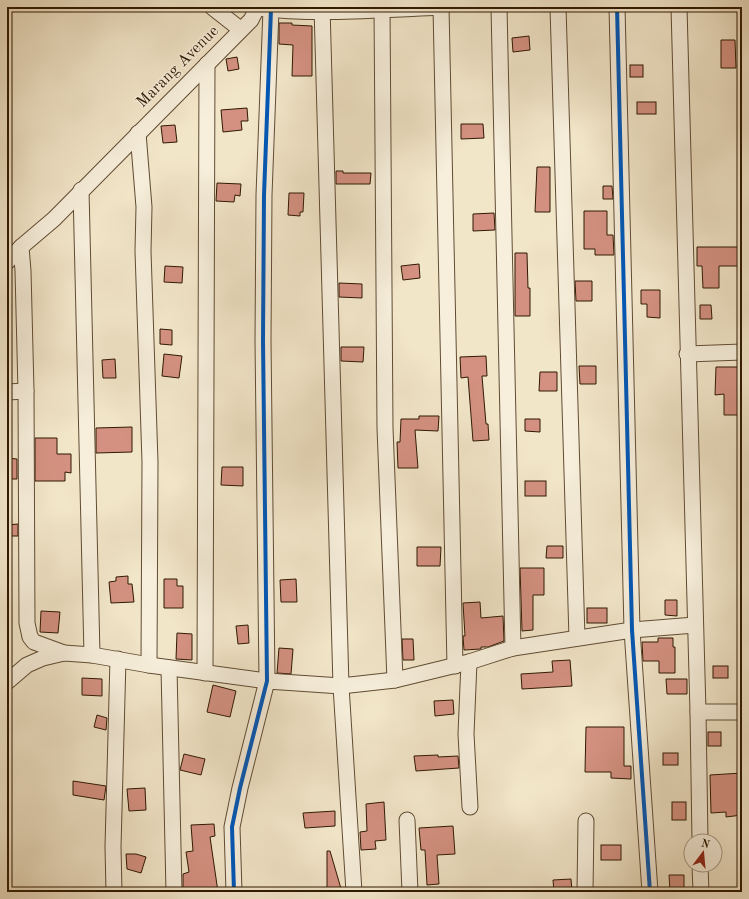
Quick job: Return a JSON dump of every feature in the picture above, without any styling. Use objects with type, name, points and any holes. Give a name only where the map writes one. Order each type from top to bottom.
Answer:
[{"type":"street","points":[[212,7],[240,29]]},
{"type":"street","points":[[234,892],[232,827],[240,788],[267,681],[262,8],[322,9],[441,7],[462,664],[470,807]]},
{"type":"street","points":[[499,7],[513,648]]},
{"type":"street","points":[[558,7],[577,638]]},
{"type":"street","points":[[617,7],[632,630],[650,892]]},
{"type":"street","points":[[679,7],[700,833]]},
{"type":"street","name":"Marang Avenue","points":[[7,262],[21,247],[54,219],[262,8]]},
{"type":"street","points":[[382,8],[385,428],[395,680]]},
{"type":"street","points":[[322,9],[341,686],[354,892]]},
{"type":"street","points":[[205,673],[206,64]]},
{"type":"street","points":[[138,133],[144,207],[143,251],[150,462],[149,665]]},
{"type":"street","points":[[82,190],[92,655]]},
{"type":"street","points":[[21,247],[26,391],[27,623],[30,638],[34,642],[64,653],[92,655],[169,668],[267,681],[341,686],[395,680],[462,664],[513,648],[632,630],[695,625]]},
{"type":"street","points":[[687,354],[742,352]]},
{"type":"street","points":[[7,392],[26,391]]},
{"type":"street","points":[[7,682],[27,665],[43,658],[64,653]]},
{"type":"street","points":[[114,892],[113,847],[118,659]]},
{"type":"street","points":[[169,668],[174,892]]},
{"type":"street","points":[[698,712],[742,712]]},
{"type":"street","points":[[407,820],[410,892]]},
{"type":"street","points":[[585,892],[586,821]]},
{"type":"street","points":[[700,873],[701,892]]},
{"type":"building","points":[[279,23],[312,26],[312,76],[292,76],[293,45],[279,44]]},
{"type":"building","points":[[529,36],[530,50],[513,52],[512,38]]},
{"type":"building","points":[[721,40],[735,40],[736,68],[721,68]]},
{"type":"building","points":[[237,57],[239,69],[228,71],[226,59]]},
{"type":"building","points":[[630,65],[643,65],[643,77],[630,77]]},
{"type":"building","points":[[637,102],[656,102],[656,114],[637,114]]},
{"type":"building","points":[[247,108],[248,121],[241,121],[242,130],[223,132],[221,110]]},
{"type":"building","points":[[461,124],[483,124],[484,138],[461,139]]},
{"type":"building","points":[[175,125],[177,142],[163,143],[161,126]]},
{"type":"building","points":[[537,167],[550,167],[550,212],[535,212]]},
{"type":"building","points":[[336,171],[343,171],[343,173],[371,173],[370,184],[336,184]]},
{"type":"building","points":[[217,183],[241,184],[240,196],[235,195],[234,202],[216,201]]},
{"type":"building","points":[[603,186],[612,186],[613,199],[603,199]]},
{"type":"building","points":[[289,193],[304,193],[303,212],[300,212],[300,216],[288,215]]},
{"type":"building","points":[[584,211],[607,211],[607,235],[613,235],[614,255],[595,255],[595,249],[584,249]]},
{"type":"building","points":[[494,213],[495,230],[473,231],[473,214]]},
{"type":"building","points":[[697,247],[742,247],[742,266],[719,266],[719,288],[703,288],[702,266],[697,266]]},
{"type":"building","points":[[515,253],[527,253],[528,288],[530,288],[530,316],[515,316]]},
{"type":"building","points":[[419,264],[420,278],[403,280],[401,266]]},
{"type":"building","points":[[165,266],[183,267],[182,283],[164,282]]},
{"type":"building","points":[[575,281],[592,281],[592,301],[576,301]]},
{"type":"building","points":[[339,283],[362,284],[362,298],[339,297]]},
{"type":"building","points":[[641,290],[660,290],[660,318],[647,317],[647,304],[641,304]]},
{"type":"building","points":[[700,305],[711,305],[712,319],[700,319]]},
{"type":"building","points":[[160,329],[172,330],[172,345],[160,344]]},
{"type":"building","points":[[341,347],[364,347],[363,362],[341,361]]},
{"type":"building","points":[[164,354],[182,356],[179,378],[162,376]]},
{"type":"building","points":[[486,356],[487,376],[482,376],[486,424],[488,424],[489,440],[473,441],[468,377],[461,378],[460,357]]},
{"type":"building","points":[[115,359],[116,378],[103,378],[102,360]]},
{"type":"building","points":[[579,366],[596,366],[596,384],[580,384]]},
{"type":"building","points":[[716,367],[739,367],[740,415],[724,415],[724,394],[715,395]]},
{"type":"building","points":[[540,372],[557,372],[557,391],[539,391]]},
{"type":"building","points":[[419,416],[439,416],[438,431],[415,430],[418,468],[398,468],[397,442],[400,442],[401,419],[419,419]]},
{"type":"building","points":[[525,419],[540,419],[540,432],[525,431]]},
{"type":"building","points":[[132,427],[132,452],[96,453],[96,428]]},
{"type":"building","points":[[35,438],[57,438],[57,454],[71,454],[71,473],[65,472],[65,481],[35,481]]},
{"type":"building","points":[[7,458],[17,459],[17,479],[7,479]]},
{"type":"building","points":[[222,467],[243,467],[243,486],[221,485]]},
{"type":"building","points":[[525,481],[546,481],[546,496],[525,496]]},
{"type":"building","points":[[18,524],[18,536],[7,536],[7,525]]},
{"type":"building","points":[[547,546],[563,546],[563,558],[546,558]]},
{"type":"building","points":[[417,547],[441,547],[440,566],[417,566]]},
{"type":"building","points":[[520,568],[544,568],[544,595],[533,595],[533,630],[522,631]]},
{"type":"building","points":[[128,576],[128,584],[132,584],[134,602],[111,603],[109,582],[116,581],[116,577]]},
{"type":"building","points":[[164,579],[177,579],[177,586],[183,586],[183,608],[164,608]]},
{"type":"building","points":[[296,579],[297,602],[281,602],[280,580]]},
{"type":"building","points":[[665,600],[677,600],[677,616],[665,615]]},
{"type":"building","points":[[480,602],[481,618],[503,616],[504,641],[488,647],[481,647],[481,649],[464,650],[463,636],[465,636],[463,603]]},
{"type":"building","points":[[587,608],[607,608],[607,623],[587,623]]},
{"type":"building","points":[[41,611],[60,612],[58,633],[40,632]]},
{"type":"building","points":[[248,625],[249,643],[238,644],[236,626]]},
{"type":"building","points":[[177,633],[192,634],[192,660],[176,659]]},
{"type":"building","points":[[658,638],[673,638],[673,647],[675,647],[675,673],[659,673],[659,661],[643,661],[642,642],[658,642]]},
{"type":"building","points":[[402,639],[413,639],[414,660],[403,660]]},
{"type":"building","points":[[279,648],[293,649],[291,674],[277,673]]},
{"type":"building","points":[[570,660],[572,686],[522,689],[521,674],[553,672],[552,661]]},
{"type":"building","points":[[713,666],[728,666],[728,678],[713,678]]},
{"type":"building","points":[[82,678],[102,679],[102,696],[82,695]]},
{"type":"building","points":[[666,679],[687,679],[687,694],[667,694]]},
{"type":"building","points":[[213,685],[236,691],[230,717],[207,712]]},
{"type":"building","points":[[453,700],[454,714],[435,716],[434,701]]},
{"type":"building","points":[[97,715],[107,718],[106,730],[94,727]]},
{"type":"building","points":[[586,727],[624,727],[624,766],[631,766],[631,779],[611,778],[611,772],[585,772]]},
{"type":"building","points":[[708,732],[721,732],[721,746],[708,746]]},
{"type":"building","points":[[663,753],[678,753],[678,765],[663,765]]},
{"type":"building","points":[[184,754],[205,759],[201,775],[180,770]]},
{"type":"building","points":[[438,755],[438,757],[458,756],[459,768],[416,771],[414,756]]},
{"type":"building","points":[[742,773],[742,815],[726,817],[726,812],[711,813],[710,775]]},
{"type":"building","points":[[73,781],[106,786],[104,800],[73,795]]},
{"type":"building","points":[[145,788],[146,810],[129,811],[127,789]]},
{"type":"building","points":[[384,802],[386,840],[375,841],[376,849],[361,850],[360,832],[367,831],[366,804]]},
{"type":"building","points":[[672,802],[686,802],[686,820],[672,820]]},
{"type":"building","points":[[335,811],[335,826],[305,828],[303,813]]},
{"type":"building","points":[[214,824],[215,836],[210,837],[218,892],[183,892],[183,874],[189,872],[186,852],[193,851],[191,825]]},
{"type":"building","points":[[453,826],[455,854],[437,855],[439,884],[427,885],[425,850],[421,850],[419,828]]},
{"type":"building","points":[[601,845],[621,845],[621,860],[601,860]]},
{"type":"building","points":[[327,851],[330,851],[342,892],[327,892]]},
{"type":"building","points":[[126,854],[136,854],[146,857],[141,873],[127,869]]},
{"type":"building","points":[[669,875],[684,875],[684,892],[670,892]]},
{"type":"building","points":[[571,879],[572,891],[554,892],[553,880]]},
{"type":"cycle path","points":[[617,7],[632,630],[650,892]]},
{"type":"cycle path","points":[[234,892],[232,827],[240,788],[267,681],[263,341],[264,195],[271,9]]}]
